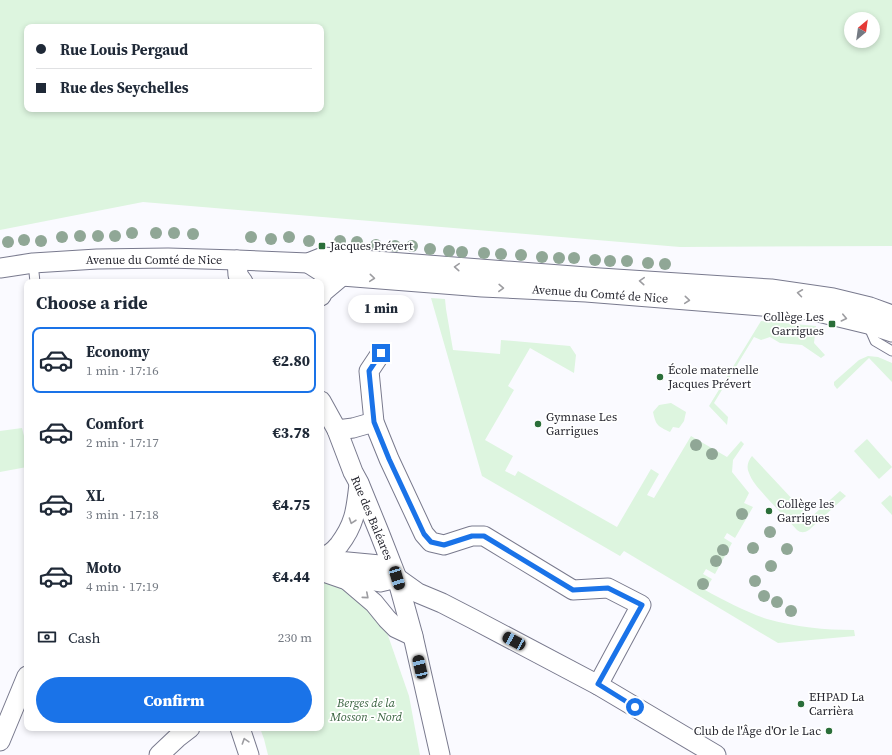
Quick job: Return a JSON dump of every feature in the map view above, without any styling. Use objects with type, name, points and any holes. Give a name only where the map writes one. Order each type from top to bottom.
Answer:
[{"type":"street","name":"Avenue du Comté de Nice","points":[[0,268],[33,263],[97,259],[168,258],[308,263],[323,257],[600,278],[771,289],[833,298],[870,307],[892,315]]},
{"type":"street","points":[[237,260],[238,275],[241,279]]},
{"type":"street","name":"Avenue du Comté de Nice","points":[[308,263],[322,272],[342,276],[482,288],[586,292],[810,310],[868,324],[892,332]]},
{"type":"street","points":[[324,292],[342,276]]},
{"type":"street","points":[[381,353],[369,371],[374,422],[389,459],[424,534],[431,542],[444,545],[472,536],[484,536],[573,590],[608,588],[642,605],[598,684]]},
{"type":"street","name":"Rue des Baléares","points":[[324,406],[337,430],[397,578],[413,636],[440,755]]},
{"type":"street","points":[[337,430],[353,428],[374,422]]},
{"type":"street","points":[[324,560],[344,539],[351,526],[355,512],[359,483]]},
{"type":"street","points":[[324,562],[337,561],[380,565],[418,592],[598,684],[716,755]]},
{"type":"street","points":[[324,563],[347,580],[374,603],[396,628],[413,636]]},
{"type":"street","points":[[347,580],[357,578],[380,582],[397,578]]},
{"type":"street","points":[[0,741],[24,683]]},
{"type":"street","points":[[159,755],[186,731]]},
{"type":"street","points":[[241,731],[249,755]]},
{"type":"lane","points":[[33,263],[35,279]]},
{"type":"lane","points":[[868,324],[874,341],[892,351]]},
{"type":"green space","points":[[0,0],[892,0],[892,246],[680,247],[143,202],[0,230]]},
{"type":"green space","points":[[431,298],[445,299],[453,350],[500,354],[501,340],[570,346],[576,355],[574,373],[530,348],[508,386],[514,390],[485,440],[513,456],[505,471],[515,476],[518,471],[617,527],[651,469],[659,474],[647,495],[654,498],[691,436],[727,457],[741,441],[744,444],[733,460],[732,472],[749,493],[744,503],[753,507],[735,538],[727,533],[724,538],[732,543],[715,574],[706,569],[703,574],[712,579],[705,590],[736,606],[767,619],[810,628],[854,630],[855,636],[778,643],[624,551],[620,556],[482,476]]},
{"type":"green space","points":[[761,321],[816,326],[814,343],[825,355],[821,358],[802,345],[780,343],[770,337],[761,340],[754,337],[714,403],[728,417],[727,425],[709,406]]},
{"type":"green space","points":[[868,356],[878,357],[892,363],[892,382],[869,358],[837,389],[834,382],[859,360]]},
{"type":"green space","points":[[671,403],[686,412],[684,421],[679,428],[673,427],[670,432],[658,425],[653,412],[659,405]]},
{"type":"green space","points":[[22,428],[24,436],[24,468],[0,472],[0,431]]},
{"type":"green space","points":[[867,439],[892,467],[879,479],[854,451]]},
{"type":"green space","points":[[752,456],[810,518],[840,491],[846,496],[809,530],[800,532],[752,480],[748,471],[748,466]]},
{"type":"green space","points":[[890,495],[892,497],[892,515],[881,503]]},
{"type":"green space","name":"Berges de la Mosson - Nord","points":[[324,582],[343,589],[363,603],[384,624],[409,696],[420,755],[268,755],[261,731],[324,731]]},
{"type":"place","name":"Jacques Prévert","points":[[322,246]]},
{"type":"place","name":"Collège Les Garrigues","points":[[832,324]]},
{"type":"place","name":"École maternelle Jacques Prévert","points":[[660,377]]},
{"type":"place","name":"Gymnase Les Garrigues","points":[[538,424]]},
{"type":"place","name":"Collège les Garrigues","points":[[769,511]]},
{"type":"place","name":"EHPAD La Carrièra","points":[[801,704]]},
{"type":"place","name":"Club de l'Âge d'Or le Lac","points":[[829,731]]},
{"type":"route","points":[[381,353],[369,371],[374,422],[389,459],[424,534],[431,542],[444,545],[472,536],[484,536],[573,590],[608,588],[642,605],[598,684],[635,707]]}]
